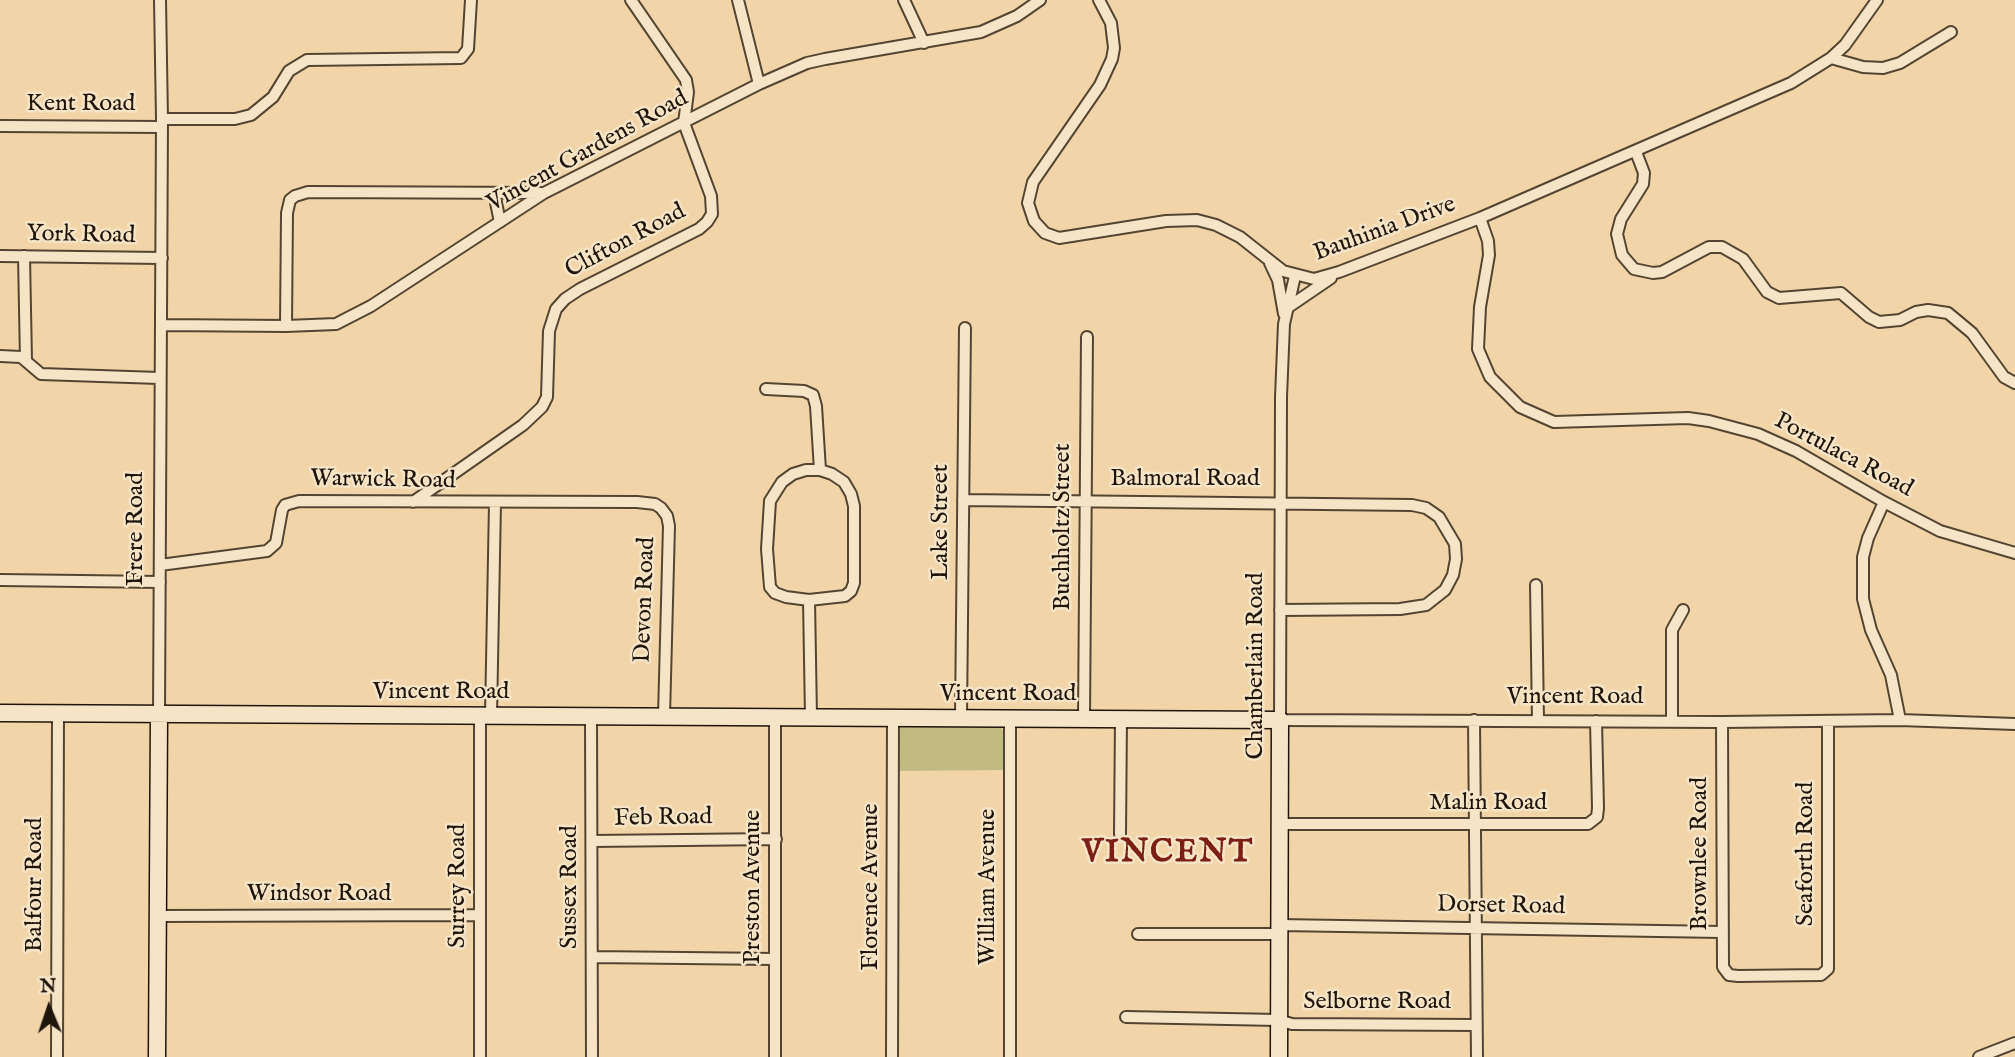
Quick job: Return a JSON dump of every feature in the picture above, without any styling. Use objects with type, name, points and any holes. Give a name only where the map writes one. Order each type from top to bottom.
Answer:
[{"type":"street","name":"Frere Road","points":[[157,1057],[159,378],[162,258],[160,0]]},
{"type":"street","name":"Kent Road","points":[[0,126],[162,123],[235,119],[251,115],[273,97],[289,71],[307,60],[461,58],[468,49],[471,0]]},
{"type":"street","points":[[631,0],[686,80],[688,92],[684,123]]},
{"type":"street","points":[[738,0],[758,84]]},
{"type":"street","points":[[904,0],[924,43]]},
{"type":"street","name":"Vincent Gardens Road","points":[[161,325],[324,326],[347,319],[544,193],[758,84],[807,63],[993,28],[1040,0]]},
{"type":"street","name":"Bauhinia Drive","points":[[1099,0],[1111,23],[1114,48],[1112,59],[1100,85],[1033,182],[1028,203],[1034,221],[1045,233],[1059,237],[1166,221],[1198,220],[1233,233],[1283,271],[1295,276],[1318,278],[1480,218],[1773,92],[1831,58],[1853,36],[1877,0]]},
{"type":"street","points":[[1831,58],[1863,67],[1883,68],[1900,62],[1951,33]]},
{"type":"street","name":"Clifton Road","points":[[413,502],[523,425],[542,407],[547,397],[549,331],[556,309],[565,299],[707,222],[712,215],[711,196],[684,123]]},
{"type":"street","points":[[1636,152],[1644,173],[1643,184],[1621,219],[1617,234],[1619,249],[1634,270],[1662,272],[1709,247],[1722,247],[1743,259],[1767,292],[1779,298],[1841,293],[1879,322],[1900,320],[1928,310],[1948,313],[1972,333],[2004,377],[2015,383]]},
{"type":"street","points":[[286,326],[286,213],[290,200],[295,196],[308,192],[544,193]]},
{"type":"street","points":[[494,193],[500,222]]},
{"type":"street","name":"Portulaca Road","points":[[1480,218],[1488,241],[1489,255],[1480,307],[1478,349],[1490,377],[1520,407],[1555,422],[1688,418],[1748,431],[1796,451],[1940,531],[2015,552]]},
{"type":"street","name":"York Road","points":[[0,256],[162,258]]},
{"type":"street","points":[[24,256],[26,361]]},
{"type":"street","points":[[1270,262],[1278,280],[1286,313],[1339,272]]},
{"type":"street","name":"Chamberlain Road","points":[[1279,1057],[1281,397],[1286,313],[1295,276]]},
{"type":"street","name":"Lake Street","points":[[961,717],[965,328]]},
{"type":"street","name":"Buchholtz Street","points":[[1084,718],[1087,337]]},
{"type":"street","points":[[0,356],[15,355],[41,374],[159,378]]},
{"type":"street","points":[[766,389],[813,394],[820,470]]},
{"type":"street","points":[[820,470],[844,482],[851,494],[854,506],[854,583],[851,592],[845,596],[809,600],[786,597],[775,593],[770,587],[768,512],[769,501],[782,482],[793,474],[820,470]]},
{"type":"street","points":[[452,475],[448,489],[453,502]]},
{"type":"street","name":"Balmoral Road","points":[[963,500],[1391,503],[1426,508],[1440,517],[1455,544],[1453,575],[1445,590],[1426,605],[1400,609],[1280,610]]},
{"type":"street","name":"Warwick Road","points":[[160,565],[267,551],[276,543],[282,510],[291,502],[642,502]]},
{"type":"street","name":"Devon Road","points":[[642,502],[661,508],[667,516],[669,526],[664,716]]},
{"type":"street","points":[[1884,502],[1863,556],[1863,599],[1871,630],[1891,675],[1900,720]]},
{"type":"street","name":"Surrey Road","points":[[480,1057],[480,915],[495,503]]},
{"type":"street","points":[[0,580],[160,582]]},
{"type":"street","points":[[1536,585],[1538,721]]},
{"type":"street","points":[[809,600],[811,717]]},
{"type":"street","points":[[1672,721],[1672,630],[1683,610]]},
{"type":"street","name":"Vincent Road","points":[[0,713],[1722,722],[1900,720],[2015,724]]},
{"type":"street","name":"Balfour Road","points":[[57,1057],[58,713]]},
{"type":"street","name":"Sussex Road","points":[[591,716],[592,1057]]},
{"type":"street","name":"Preston Avenue","points":[[775,717],[775,1057]]},
{"type":"street","name":"Florence Avenue","points":[[892,1057],[893,718]]},
{"type":"street","name":"William Avenue","points":[[1010,718],[1010,1057]]},
{"type":"street","points":[[1120,834],[1121,718]]},
{"type":"street","points":[[1474,720],[1477,1057]]},
{"type":"street","name":"Malin Road","points":[[1280,824],[1579,825],[1593,821],[1597,817],[1598,808],[1597,721]]},
{"type":"street","name":"Brownlee Road","points":[[1722,722],[1723,967],[1729,975],[1738,976]]},
{"type":"street","name":"Seaforth Road","points":[[1738,976],[1813,976],[1825,974],[1828,969],[1828,722]]},
{"type":"street","name":"Feb Road","points":[[592,841],[776,839]]},
{"type":"street","name":"Windsor Road","points":[[158,916],[480,915]]},
{"type":"street","name":"Dorset Road","points":[[1138,934],[1279,929],[1477,928],[1722,932]]},
{"type":"street","points":[[593,957],[775,959]]},
{"type":"street","name":"Selborne Road","points":[[1126,1017],[1278,1020],[1292,1024],[1476,1025]]},
{"type":"street","points":[[1979,1057],[2015,1043]]},
{"type":"shaded area","points":[[1000,726],[1005,734],[1006,770],[898,771],[898,728]]},
{"type":"district","name":"VINCENT","points":[[1168,854]]}]
